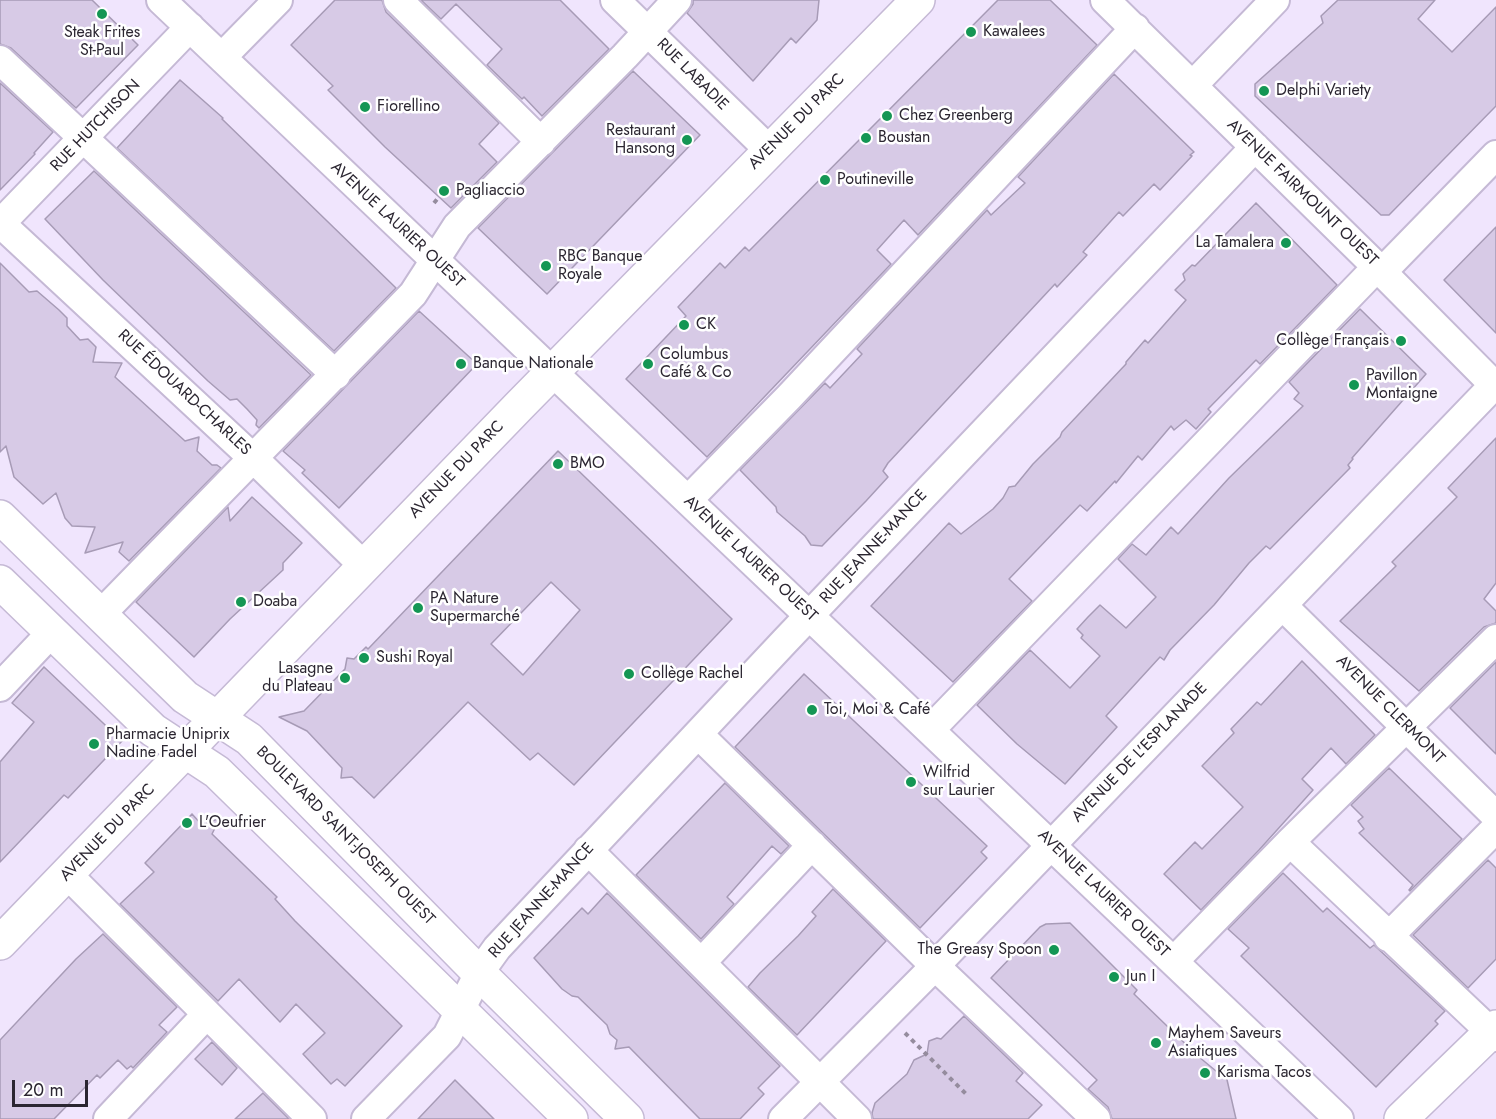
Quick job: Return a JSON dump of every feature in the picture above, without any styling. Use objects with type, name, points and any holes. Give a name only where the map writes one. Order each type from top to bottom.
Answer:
[{"type":"main road","name":"AVENUE DU PARC","points":[[0,943],[364,566],[918,0]]},
{"type":"main road","name":"BOULEVARD SAINT-JOSEPH OUEST","points":[[0,517],[185,697],[249,739],[479,973],[627,1119]]},
{"type":"main road","points":[[0,582],[153,730],[217,772],[571,1119]]},
{"type":"main road","points":[[1401,1119],[1494,1032]]},
{"type":"street","name":"AVENUE LAURIER OUEST","points":[[161,0],[1339,1119]]},
{"type":"street","points":[[222,57],[278,0]]},
{"type":"street","points":[[398,0],[541,142]]},
{"type":"street","name":"RUE LABADIE","points":[[615,0],[769,150]]},
{"type":"street","points":[[100,615],[413,294],[458,226],[648,32],[676,0]]},
{"type":"street","name":"AVENUE FAIRMOUNT OUEST","points":[[1106,0],[1495,385]]},
{"type":"street","points":[[1193,85],[1275,0]]},
{"type":"street","name":"RUE HUTCHISON","points":[[0,223],[190,27]]},
{"type":"street","points":[[688,500],[789,397],[1135,28]]},
{"type":"street","points":[[0,60],[336,375]]},
{"type":"street","name":"RUE JEANNE-MANCE","points":[[366,1119],[447,1036],[479,973],[497,948],[809,615],[1255,147]]},
{"type":"street","points":[[930,730],[1380,269],[1496,155]]},
{"type":"street","name":"RUE ÉDOUARD-CHARLES","points":[[0,223],[254,459],[364,566]]},
{"type":"street","name":"AVENUE DE L'ESPLANADE","points":[[783,1119],[935,966],[1495,385]]},
{"type":"street","name":"AVENUE CLERMONT","points":[[1283,606],[1496,816]]},
{"type":"street","points":[[0,687],[52,632]]},
{"type":"street","points":[[1174,961],[1290,842],[1496,639]]},
{"type":"street","points":[[698,734],[1088,1116]]},
{"type":"street","points":[[1388,937],[1496,828]]},
{"type":"street","points":[[1290,842],[1388,937],[1494,1032]]},
{"type":"street","points":[[700,963],[812,846]]},
{"type":"street","points":[[588,850],[857,1119]]},
{"type":"street","points":[[67,874],[312,1119]]},
{"type":"street","points":[[108,1119],[207,1014]]},
{"type":"path","points":[[434,203],[439,197]]},
{"type":"path","points":[[904,1032],[969,1096]]},
{"type":"building","points":[[0,0],[92,0],[138,45],[76,108],[11,48],[0,44]]},
{"type":"building","points":[[335,0],[382,0],[386,12],[499,123],[479,144],[497,162],[451,208],[328,90],[333,86],[291,45]]},
{"type":"building","points":[[421,0],[560,0],[609,49],[542,116],[487,65],[502,49],[456,4],[441,19]]},
{"type":"building","points":[[693,0],[819,0],[817,20],[796,43],[791,38],[753,81],[687,13]]},
{"type":"building","points":[[998,0],[1050,0],[1097,45],[918,235],[904,220],[877,250],[891,264],[707,457],[626,379],[686,316],[678,307],[720,263],[725,268],[745,247],[749,251]]},
{"type":"building","points":[[1338,0],[1435,0],[1418,19],[1452,52],[1496,7],[1496,106],[1389,215],[1381,215],[1255,96],[1255,84],[1323,23],[1321,16]]},
{"type":"building","points":[[633,71],[700,135],[547,294],[478,228]]},
{"type":"building","points":[[1114,74],[1194,152],[1190,155],[1192,156],[1160,190],[1154,184],[1123,216],[1119,212],[1083,252],[1087,255],[1057,287],[1055,284],[888,463],[883,471],[888,477],[866,501],[822,546],[811,545],[805,536],[777,512],[776,507],[740,470],[825,383],[830,388],[862,354],[857,349],[987,210],[991,215],[1025,183],[1018,177]]},
{"type":"building","points":[[180,80],[223,118],[396,288],[334,351],[117,148]]},
{"type":"building","points":[[0,83],[53,132],[0,190]]},
{"type":"building","points":[[94,171],[311,375],[259,428],[256,425],[257,420],[237,399],[230,400],[208,381],[103,280],[45,219]]},
{"type":"building","points":[[1256,203],[1337,285],[1260,364],[1256,360],[1208,409],[1211,412],[1196,429],[1186,420],[1174,430],[1171,426],[1142,460],[1138,456],[1116,483],[1115,481],[1087,511],[1080,505],[1009,579],[1032,601],[953,682],[871,606],[949,523],[961,534],[993,509],[1009,487],[1015,486],[1145,340],[1148,343],[1186,300],[1175,290],[1185,280],[1183,274],[1192,265],[1195,266]]},
{"type":"building","points":[[1496,227],[1496,333],[1444,280]]},
{"type":"building","points":[[0,263],[29,292],[37,291],[59,310],[67,318],[67,326],[80,340],[88,339],[96,347],[93,362],[122,363],[115,377],[185,441],[199,437],[197,451],[212,465],[221,468],[129,561],[119,552],[123,542],[85,553],[95,527],[72,526],[65,518],[56,493],[43,504],[14,477],[6,446],[0,452]]},
{"type":"building","points":[[1360,309],[1426,374],[1352,458],[1348,465],[1350,468],[1270,549],[1266,546],[1249,563],[1214,605],[1170,650],[1164,660],[1160,657],[1106,716],[1117,727],[1065,784],[1017,744],[977,705],[1030,650],[1070,688],[1100,656],[1081,638],[1083,635],[1077,629],[1088,617],[1100,605],[1126,628],[1156,597],[1118,559],[1132,544],[1146,555],[1171,527],[1178,534],[1229,478],[1303,406],[1294,399],[1299,393],[1289,382]]},
{"type":"building","points":[[419,311],[477,364],[339,508],[302,473],[305,470],[283,451]]},
{"type":"building","points":[[1496,438],[1496,583],[1484,599],[1496,611],[1496,623],[1484,627],[1419,691],[1340,621],[1396,566],[1392,562],[1457,497],[1448,488]]},
{"type":"building","points":[[558,451],[732,619],[574,785],[538,753],[530,760],[468,702],[374,798],[352,777],[341,778],[342,768],[307,731],[279,717],[304,711],[345,669],[347,658],[354,659],[366,647],[368,649]],"holes":[[[551,582],[580,610],[523,675],[491,644]]]},
{"type":"building","points":[[252,497],[302,543],[283,563],[283,570],[230,619],[194,657],[136,602],[228,507],[230,521]]},
{"type":"building","points":[[1302,661],[1375,735],[1346,764],[1331,748],[1302,779],[1313,790],[1201,910],[1164,874],[1195,842],[1202,849],[1243,807],[1202,766],[1234,733],[1231,729],[1257,702],[1261,705]]},
{"type":"building","points":[[1496,662],[1496,754],[1450,708]]},
{"type":"building","points":[[44,667],[122,741],[68,798],[64,795],[0,862],[0,762],[34,722],[12,703]]},
{"type":"building","points":[[804,674],[987,846],[981,852],[987,858],[920,928],[735,747]]},
{"type":"building","points":[[1389,768],[1462,839],[1410,891],[1413,885],[1359,833],[1364,829],[1358,821],[1363,817],[1351,805]]},
{"type":"building","points":[[725,783],[789,846],[781,854],[772,846],[727,897],[734,904],[701,939],[636,875]]},
{"type":"building","points":[[192,814],[202,825],[220,818],[212,834],[277,897],[275,899],[295,921],[402,1026],[345,1086],[337,1079],[331,1084],[303,1054],[325,1033],[296,1004],[280,1022],[239,979],[218,1001],[120,904],[154,872],[145,863]]},
{"type":"building","points":[[1488,860],[1496,868],[1496,959],[1468,988],[1413,935]]},
{"type":"building","points":[[1283,873],[1323,912],[1327,908],[1370,948],[1374,945],[1445,1011],[1435,1021],[1438,1024],[1376,1087],[1241,956],[1249,948],[1228,929]]},
{"type":"building","points":[[833,889],[886,941],[797,1035],[748,987],[816,916],[812,912]]},
{"type":"building","points":[[607,893],[780,1066],[758,1088],[764,1094],[740,1119],[700,1119],[629,1047],[615,1049],[617,1040],[610,1034],[607,1025],[578,997],[562,989],[534,958],[582,908],[588,914]]},
{"type":"building","points":[[1070,923],[1137,990],[1134,994],[1199,1057],[1216,1071],[1225,1071],[1236,1119],[1112,1119],[1108,1107],[1088,1089],[1097,1080],[991,978],[1040,927],[1046,924]]},
{"type":"building","points":[[103,934],[177,1007],[159,1025],[167,1032],[133,1068],[131,1066],[127,1069],[118,1060],[100,1078],[97,1075],[54,1119],[0,1119],[0,1040],[76,959]]},
{"type":"building","points":[[964,1016],[1023,1073],[1016,1081],[1042,1105],[1028,1119],[873,1119],[875,1103],[907,1074],[914,1060],[927,1054],[929,1041],[941,1039]]},
{"type":"building","points":[[212,1042],[237,1068],[222,1085],[195,1059]]},
{"type":"building","points":[[455,1080],[494,1119],[418,1119]]},
{"type":"building","points":[[263,1093],[289,1119],[235,1119]]},
{"type":"place","name":"Steak Frites St-Paul","points":[[102,14]]},
{"type":"place","name":"Kawalees","points":[[971,32]]},
{"type":"place","name":"Delphi Variety","points":[[1264,91]]},
{"type":"place","name":"Fiorellino","points":[[365,107]]},
{"type":"place","name":"Chez Greenberg","points":[[887,116]]},
{"type":"place","name":"Boustan","points":[[866,138]]},
{"type":"place","name":"Restaurant Hansong","points":[[687,140]]},
{"type":"place","name":"Poutineville","points":[[825,180]]},
{"type":"place","name":"Pagliaccio","points":[[444,191]]},
{"type":"place","name":"La Tamalera","points":[[1286,243]]},
{"type":"place","name":"RBC Banque Royale","points":[[546,266]]},
{"type":"place","name":"CK","points":[[684,325]]},
{"type":"place","name":"Collège Français","points":[[1401,341]]},
{"type":"place","name":"Banque Nationale","points":[[461,364]]},
{"type":"place","name":"Columbus Café & Co","points":[[648,364]]},
{"type":"place","name":"Pavillon Montaigne","points":[[1354,385]]},
{"type":"place","name":"BMO","points":[[558,464]]},
{"type":"place","name":"Doaba","points":[[241,602]]},
{"type":"place","name":"PA Nature Supermarché","points":[[418,608]]},
{"type":"place","name":"Sushi Royal","points":[[364,658]]},
{"type":"place","name":"Collège Rachel","points":[[629,674]]},
{"type":"place","name":"Lasagne du Plateau","points":[[345,678]]},
{"type":"place","name":"Toi, Moi & Café","points":[[812,710]]},
{"type":"place","name":"Pharmacie Uniprix Nadine Fadel","points":[[94,744]]},
{"type":"place","name":"Wilfrid sur Laurier","points":[[911,782]]},
{"type":"place","name":"L'Oeufrier","points":[[187,823]]},
{"type":"place","name":"The Greasy Spoon","points":[[1054,950]]},
{"type":"place","name":"Jun I","points":[[1114,977]]},
{"type":"place","name":"Mayhem Saveurs Asiatiques","points":[[1156,1043]]},
{"type":"place","name":"Karisma Tacos","points":[[1205,1073]]}]
